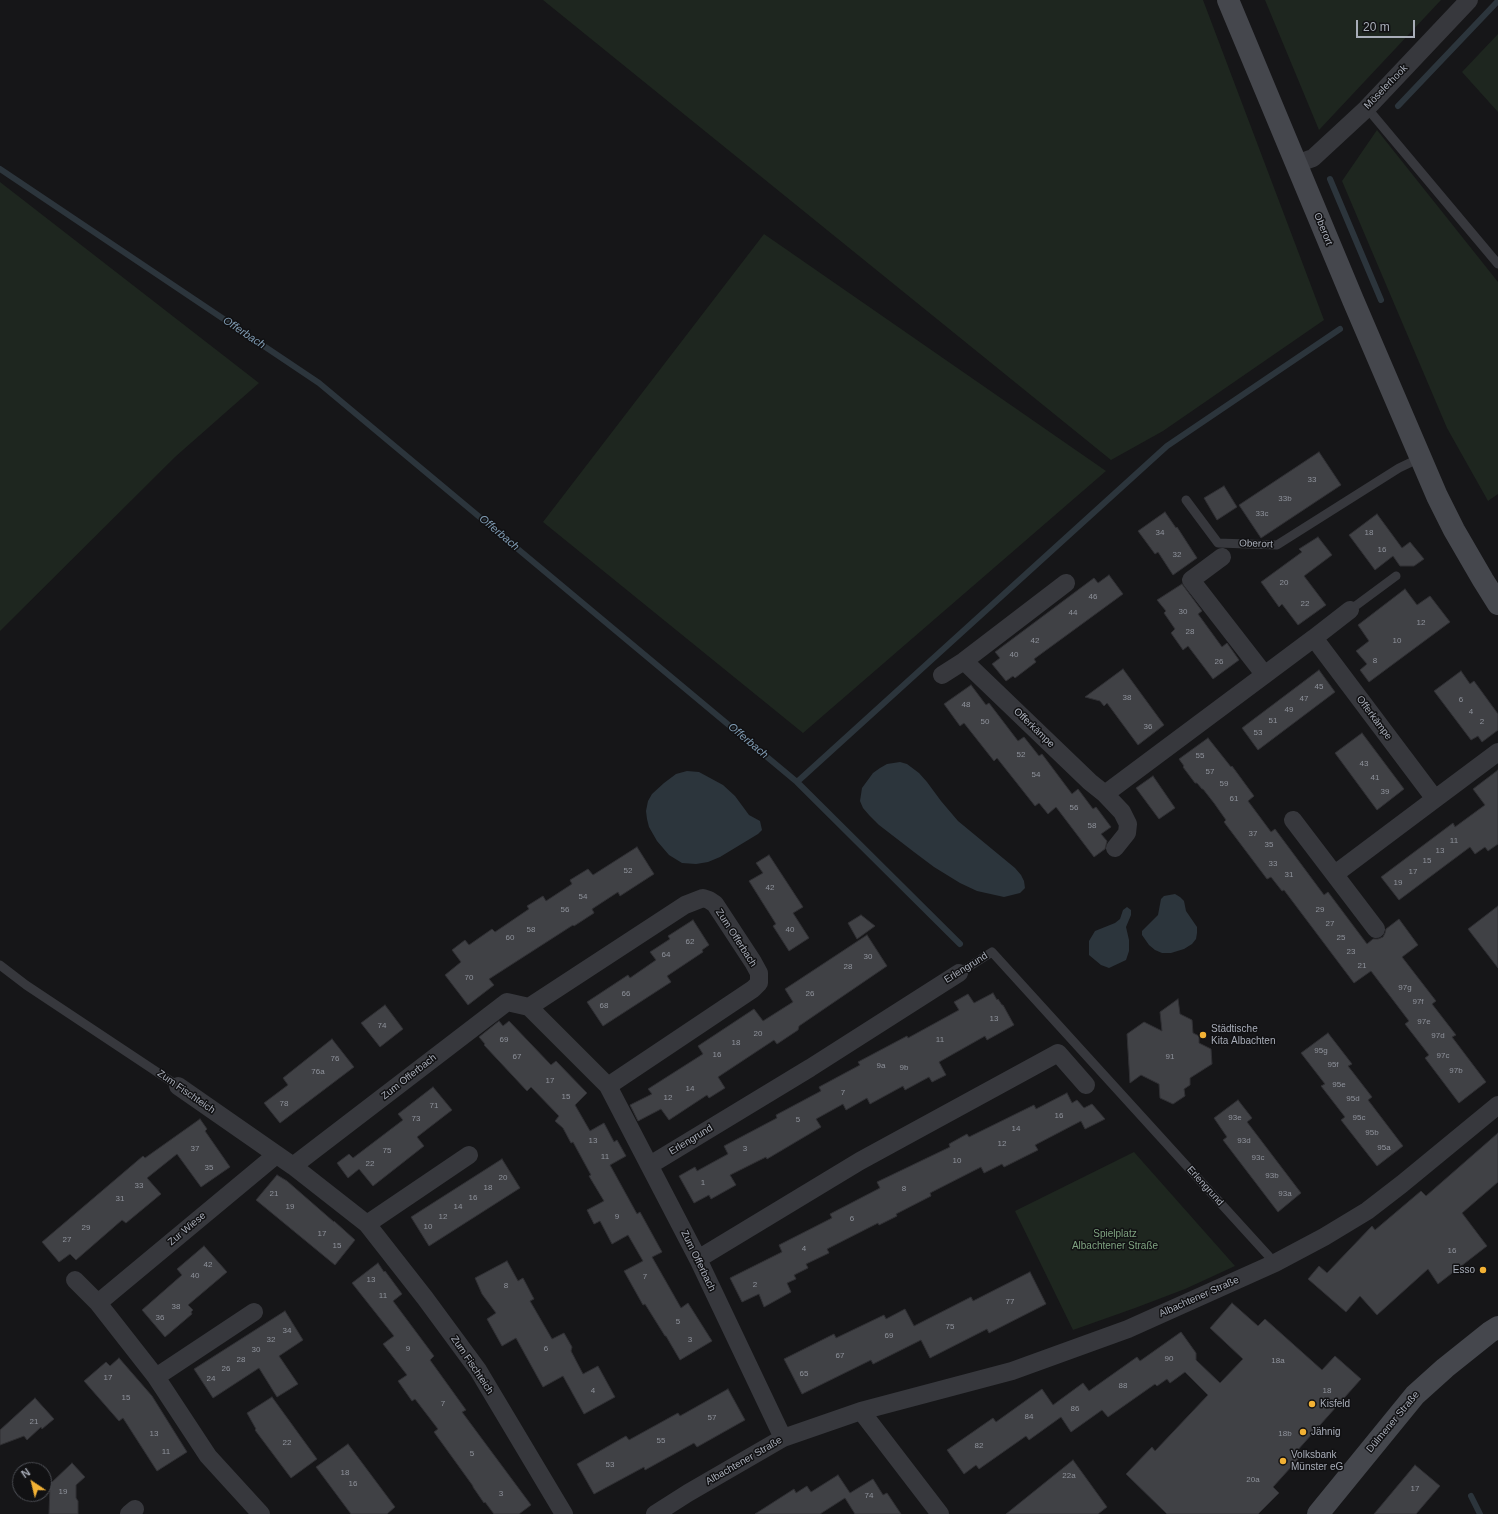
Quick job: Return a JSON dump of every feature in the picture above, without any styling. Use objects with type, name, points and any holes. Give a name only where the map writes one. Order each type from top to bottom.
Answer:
[{"type":"main road","name":"Oberort","points":[[1228,0],[1436,496],[1454,530],[1498,604]]},
{"type":"main road","name":"Dülmener Straße","points":[[1318,1514],[1415,1394],[1445,1368],[1498,1327]]},
{"type":"street","name":"Möselerhook","points":[[1296,164],[1313,158],[1367,108],[1469,0]]},
{"type":"street","points":[[1222,557],[1191,580],[1264,674]]},
{"type":"street","points":[[942,674],[964,661],[1066,583]]},
{"type":"street","points":[[1105,794],[1350,610]]},
{"type":"street","name":"Offerkämpe","points":[[1314,638],[1435,799]]},
{"type":"street","name":"Offerkämpe","points":[[964,661],[1090,782],[1105,794],[1122,812],[1128,824],[1128,833],[1115,848]]},
{"type":"street","points":[[1334,874],[1498,752]]},
{"type":"street","points":[[1293,820],[1376,929]]},
{"type":"street","name":"Zum Offerbach","points":[[529,1007],[685,905],[703,898],[715,904],[753,962],[759,973],[759,983],[753,989],[608,1086]]},
{"type":"street","name":"Erlengrund","points":[[650,1165],[810,1068],[959,972]]},
{"type":"street","name":"Zum Offerbach","points":[[293,1166],[506,1002],[529,1007],[608,1086],[698,1259],[783,1438]]},
{"type":"street","points":[[698,1259],[860,1161],[1058,1053],[1086,1085]]},
{"type":"street","name":"Zum Fischteich","points":[[178,1086],[293,1166],[367,1224],[425,1298],[478,1370],[564,1514]]},
{"type":"street","name":"Albachtener Straße","points":[[655,1514],[688,1493],[783,1438],[861,1411],[1012,1371],[1128,1329],[1275,1263],[1324,1237],[1367,1211],[1498,1105]]},
{"type":"street","name":"Zur Wiese","points":[[98,1304],[276,1155]]},
{"type":"street","points":[[367,1224],[469,1155]]},
{"type":"street","points":[[75,1280],[98,1304],[156,1378],[208,1456],[261,1514]]},
{"type":"street","points":[[156,1378],[254,1312]]},
{"type":"street","points":[[861,1411],[940,1514]]},
{"type":"lane","points":[[1367,108],[1498,264]]},
{"type":"lane","name":"Oberort","points":[[1186,500],[1218,544],[1277,545],[1399,468],[1420,458]]},
{"type":"lane","points":[[1350,610],[1396,576]]},
{"type":"lane","name":"Erlengrund","points":[[959,972],[992,952],[1275,1263]]},
{"type":"lane","name":"Zum Fischteich","points":[[0,965],[26,985],[178,1086]]},
{"type":"green space","points":[[543,0],[1203,0],[1324,320],[1163,431],[1111,460]]},
{"type":"green space","points":[[1265,0],[1441,0],[1319,130]]},
{"type":"green space","points":[[1498,34],[1498,112],[1462,72]]},
{"type":"green space","points":[[1377,130],[1498,282],[1498,494],[1488,501],[1447,428],[1342,181]]},
{"type":"green space","points":[[0,182],[259,383],[175,457],[0,631]]},
{"type":"green space","points":[[764,234],[1106,471],[803,733],[543,522]]},
{"type":"green space","name":"Spielplatz Albachtener Straße","points":[[1134,1152],[1235,1266],[1185,1289],[1073,1330],[1015,1211]]},
{"type":"shaded area","points":[[900,762],[907,764],[919,773],[958,821],[1015,868],[1024,881],[1025,888],[1020,893],[1004,897],[977,891],[960,883],[934,867],[879,825],[869,815],[863,808],[860,801],[862,788],[873,773],[880,768],[887,764]]},
{"type":"shaded area","points":[[687,771],[699,772],[723,785],[735,796],[749,815],[760,821],[762,830],[758,834],[720,857],[708,862],[696,864],[682,863],[669,855],[657,841],[649,827],[646,811],[648,801],[652,794],[664,783],[676,774]]},
{"type":"shaded area","points":[[1175,894],[1184,901],[1186,911],[1197,927],[1196,939],[1192,944],[1184,949],[1171,953],[1162,953],[1149,945],[1142,935],[1142,931],[1158,915],[1161,899],[1164,896]]},
{"type":"shaded area","points":[[1127,907],[1131,910],[1131,915],[1126,927],[1129,940],[1129,951],[1126,960],[1109,968],[1101,965],[1089,955],[1089,941],[1095,931],[1115,923],[1120,919],[1123,910]]},
{"type":"building","points":[[1319,452],[1341,485],[1261,538],[1239,505]]},
{"type":"building","points":[[1224,486],[1237,507],[1217,520],[1204,498]]},
{"type":"building","points":[[1165,512],[1176,528],[1177,527],[1197,558],[1173,575],[1158,552],[1155,554],[1138,531]]},
{"type":"building","points":[[1377,514],[1402,548],[1410,542],[1424,559],[1414,566],[1400,566],[1393,556],[1375,570],[1349,535]]},
{"type":"building","points":[[1318,537],[1332,555],[1304,576],[1326,605],[1298,625],[1282,604],[1279,607],[1261,582],[1302,552],[1299,549]]},
{"type":"building","points":[[1109,575],[1123,594],[1034,659],[1036,662],[1015,678],[1013,676],[1006,681],[992,664],[1000,658],[995,652],[1094,578],[1098,583]]},
{"type":"building","points":[[1182,584],[1202,611],[1198,614],[1222,647],[1227,643],[1239,660],[1213,679],[1188,646],[1183,650],[1171,633],[1175,629],[1164,613],[1166,611],[1157,600]]},
{"type":"building","points":[[1405,589],[1417,605],[1430,596],[1450,622],[1369,682],[1360,670],[1367,664],[1356,651],[1369,641],[1358,625]]},
{"type":"building","points":[[1123,669],[1164,725],[1138,745],[1107,703],[1104,706],[1100,701],[1085,697]]},
{"type":"building","points":[[1319,670],[1335,692],[1258,750],[1242,728]]},
{"type":"building","points":[[1461,671],[1470,684],[1474,681],[1498,714],[1498,730],[1482,742],[1478,736],[1471,740],[1434,691]]},
{"type":"building","points":[[971,685],[986,705],[989,703],[1018,741],[1024,737],[1039,756],[1042,754],[1072,794],[1078,789],[1093,809],[1096,807],[1111,827],[1101,834],[1107,841],[1105,849],[1094,857],[1056,807],[1048,814],[1039,803],[1035,806],[997,758],[994,761],[964,723],[960,726],[944,704]]},
{"type":"building","points":[[1362,733],[1404,789],[1377,810],[1335,753]]},
{"type":"building","points":[[1208,738],[1231,767],[1232,766],[1254,796],[1248,801],[1271,832],[1275,829],[1324,895],[1328,892],[1367,944],[1373,939],[1383,937],[1386,929],[1399,919],[1418,945],[1402,957],[1436,1001],[1432,1004],[1456,1035],[1452,1037],[1486,1082],[1459,1103],[1425,1058],[1429,1055],[1405,1024],[1409,1021],[1371,971],[1354,983],[1284,890],[1282,891],[1271,877],[1267,879],[1224,822],[1226,820],[1214,803],[1203,789],[1195,783],[1183,767],[1184,766],[1179,759]]},
{"type":"building","points":[[1498,770],[1498,844],[1488,851],[1485,847],[1475,854],[1470,847],[1399,900],[1381,877],[1453,823],[1455,827],[1485,805],[1473,789]]},
{"type":"building","points":[[1153,776],[1175,808],[1159,819],[1136,788]]},
{"type":"building","points":[[637,847],[654,874],[620,896],[618,892],[592,909],[594,913],[489,979],[494,985],[468,1005],[445,975],[461,962],[452,950],[465,940],[469,945],[492,929],[495,932],[529,909],[527,906],[543,896],[546,901],[572,884],[570,880],[588,869],[593,875]]},
{"type":"building","points":[[769,855],[803,907],[793,913],[809,938],[789,951],[773,926],[776,924],[749,881],[763,873],[756,863]]},
{"type":"building","points":[[1498,906],[1498,968],[1468,929]]},
{"type":"building","points":[[861,915],[875,926],[857,939],[848,923]]},
{"type":"building","points":[[693,920],[709,945],[702,950],[703,952],[667,976],[671,982],[603,1026],[587,1002],[628,975],[630,978],[656,960],[650,952],[670,939],[668,936]]},
{"type":"building","points":[[867,935],[887,966],[799,1026],[798,1030],[777,1044],[774,1040],[718,1077],[725,1088],[709,1098],[707,1095],[669,1120],[661,1109],[638,1121],[630,1105],[652,1094],[648,1089],[703,1054],[698,1046],[754,1009],[763,1021],[793,1002],[785,989]]},
{"type":"building","points":[[993,993],[997,1000],[998,999],[1003,1005],[1014,1025],[987,1040],[985,1036],[939,1062],[946,1075],[932,1082],[929,1077],[905,1090],[903,1086],[870,1104],[867,1098],[846,1110],[843,1104],[816,1119],[821,1127],[767,1159],[766,1157],[730,1175],[736,1185],[711,1199],[709,1195],[694,1203],[679,1176],[695,1167],[697,1171],[728,1154],[724,1146],[777,1118],[776,1115],[821,1091],[819,1087],[860,1065],[858,1062],[907,1036],[908,1038],[959,1010],[954,1002],[968,994],[974,1003]]},
{"type":"building","name":"Städtische Kita Albachten","points":[[1178,999],[1180,1014],[1192,1020],[1193,1033],[1199,1036],[1199,1043],[1211,1049],[1212,1064],[1190,1078],[1190,1085],[1184,1089],[1185,1096],[1173,1104],[1160,1098],[1159,1084],[1141,1075],[1130,1083],[1127,1034],[1144,1022],[1162,1031],[1160,1012]]},
{"type":"building","points":[[385,1005],[403,1029],[380,1047],[361,1023]]},
{"type":"building","points":[[499,1021],[503,1026],[509,1021],[551,1065],[556,1061],[587,1093],[575,1105],[590,1131],[604,1123],[614,1142],[617,1140],[626,1156],[610,1165],[637,1214],[640,1212],[662,1252],[652,1257],[681,1308],[688,1303],[712,1341],[680,1360],[645,1304],[643,1305],[624,1271],[643,1261],[628,1235],[612,1244],[600,1221],[594,1224],[587,1210],[604,1201],[589,1176],[591,1175],[573,1142],[571,1143],[563,1128],[555,1121],[559,1116],[531,1087],[527,1091],[484,1045],[485,1044],[479,1037]]},
{"type":"building","points":[[1328,1033],[1352,1064],[1348,1066],[1372,1097],[1368,1100],[1403,1146],[1377,1166],[1341,1120],[1345,1117],[1321,1086],[1325,1084],[1301,1053]]},
{"type":"building","points":[[332,1039],[354,1067],[280,1123],[264,1103],[288,1085],[283,1078]]},
{"type":"building","points":[[433,1087],[452,1110],[417,1137],[424,1146],[373,1186],[359,1169],[348,1178],[337,1163],[349,1154],[353,1158],[403,1120],[398,1114]]},
{"type":"building","points":[[1067,1093],[1072,1103],[1077,1100],[1084,1108],[1092,1104],[1105,1119],[1085,1129],[1081,1121],[1035,1145],[1038,1150],[1004,1167],[1002,1164],[984,1173],[981,1167],[930,1193],[931,1196],[896,1214],[897,1216],[879,1225],[878,1223],[827,1249],[829,1253],[806,1264],[808,1268],[794,1275],[796,1279],[787,1283],[791,1292],[764,1307],[759,1294],[742,1302],[730,1278],[782,1252],[779,1245],[832,1218],[830,1214],[880,1188],[877,1182],[950,1147],[949,1144],[967,1134],[969,1137],[1034,1105],[1036,1109]]},
{"type":"building","points":[[1238,1100],[1252,1118],[1247,1122],[1301,1193],[1278,1212],[1223,1140],[1227,1137],[1214,1118]]},
{"type":"building","points":[[200,1119],[207,1129],[205,1131],[230,1167],[201,1187],[177,1154],[147,1178],[161,1194],[126,1223],[122,1220],[76,1260],[70,1254],[59,1262],[42,1242],[143,1156],[145,1158]]},
{"type":"building","points":[[1498,1133],[1498,1182],[1462,1213],[1487,1246],[1438,1284],[1428,1269],[1377,1315],[1360,1296],[1346,1312],[1308,1279],[1319,1266],[1327,1273],[1372,1226],[1375,1230],[1421,1191],[1426,1196]]},
{"type":"building","points":[[502,1159],[520,1188],[429,1246],[411,1217]]},
{"type":"building","points":[[277,1175],[287,1181],[355,1240],[335,1265],[256,1200]]},
{"type":"building","points":[[204,1246],[227,1272],[188,1305],[193,1310],[191,1312],[192,1314],[165,1337],[142,1310],[182,1275],[177,1269]]},
{"type":"building","points":[[507,1261],[518,1281],[523,1278],[534,1299],[530,1301],[552,1339],[564,1333],[572,1347],[571,1351],[583,1374],[598,1366],[615,1397],[584,1414],[563,1376],[543,1387],[516,1338],[502,1346],[487,1319],[496,1313],[482,1294],[475,1278]]},
{"type":"building","points":[[378,1263],[402,1294],[393,1301],[434,1356],[430,1360],[466,1410],[462,1412],[531,1505],[519,1514],[494,1514],[485,1502],[484,1503],[434,1432],[438,1429],[415,1399],[412,1401],[398,1381],[407,1375],[383,1344],[394,1336],[352,1283]]},
{"type":"building","points":[[1030,1272],[1046,1304],[989,1333],[987,1329],[930,1358],[921,1340],[873,1364],[871,1360],[802,1394],[784,1359],[834,1334],[836,1338],[884,1315],[886,1319],[905,1309],[914,1326],[971,1297],[973,1301]]},
{"type":"building","points":[[1232,1303],[1258,1326],[1265,1319],[1322,1370],[1335,1356],[1361,1379],[1296,1452],[1301,1456],[1273,1487],[1279,1493],[1258,1514],[1167,1514],[1126,1474],[1152,1447],[1155,1451],[1208,1395],[1185,1372],[1170,1383],[1167,1379],[1157,1386],[1155,1384],[1108,1417],[1102,1410],[1071,1432],[1061,1417],[1029,1440],[1026,1436],[979,1469],[976,1465],[964,1474],[947,1450],[993,1418],[996,1422],[1042,1389],[1053,1405],[1083,1383],[1089,1391],[1137,1357],[1140,1361],[1181,1332],[1196,1353],[1196,1360],[1220,1383],[1243,1359],[1210,1328]]},
{"type":"building","points":[[285,1311],[303,1340],[279,1356],[298,1384],[277,1397],[259,1368],[213,1398],[194,1369]]},
{"type":"building","points":[[119,1358],[152,1396],[187,1452],[157,1471],[123,1418],[119,1421],[84,1381],[106,1362],[110,1366]]},
{"type":"building","points":[[728,1389],[745,1420],[697,1447],[694,1443],[645,1470],[644,1467],[594,1494],[577,1464],[626,1436],[629,1440],[678,1413],[680,1416]]},
{"type":"building","points":[[272,1397],[317,1459],[291,1478],[255,1430],[256,1429],[247,1413]]},
{"type":"building","points":[[35,1398],[54,1419],[42,1429],[41,1427],[27,1440],[24,1436],[0,1445],[0,1430]]},
{"type":"building","points":[[348,1444],[395,1507],[387,1514],[351,1514],[316,1467]]},
{"type":"building","points":[[1073,1460],[1107,1507],[1098,1514],[1006,1514]]},
{"type":"building","points":[[72,1463],[85,1477],[76,1485],[78,1514],[49,1514],[49,1502],[52,1502],[52,1482]]},
{"type":"building","points":[[1415,1465],[1440,1486],[1416,1514],[1374,1514]]},
{"type":"building","points":[[838,1475],[850,1493],[873,1479],[883,1495],[887,1493],[901,1514],[855,1514],[845,1498],[820,1514],[755,1514],[794,1489],[796,1493],[807,1486],[811,1492]]},
{"type":"waterway","points":[[1398,106],[1498,1]]},
{"type":"waterway","name":"Offerbach","points":[[0,169],[319,383],[797,782],[960,944]]},
{"type":"waterway","points":[[1330,179],[1381,300]]},
{"type":"waterway","points":[[797,782],[1167,446],[1340,329]]},
{"type":"waterway","name":"Offerbach","points":[[1471,1496],[1480,1514]]},
{"type":"place","name":"Städtische Kita Albachten","points":[[1203,1035]]},
{"type":"place","name":"Esso","points":[[1483,1270]]},
{"type":"place","name":"Kisfeld","points":[[1312,1404]]},
{"type":"place","name":"Jähnig","points":[[1303,1432]]},
{"type":"place","name":"Volksbank Münster eG","points":[[1283,1461]]}]
